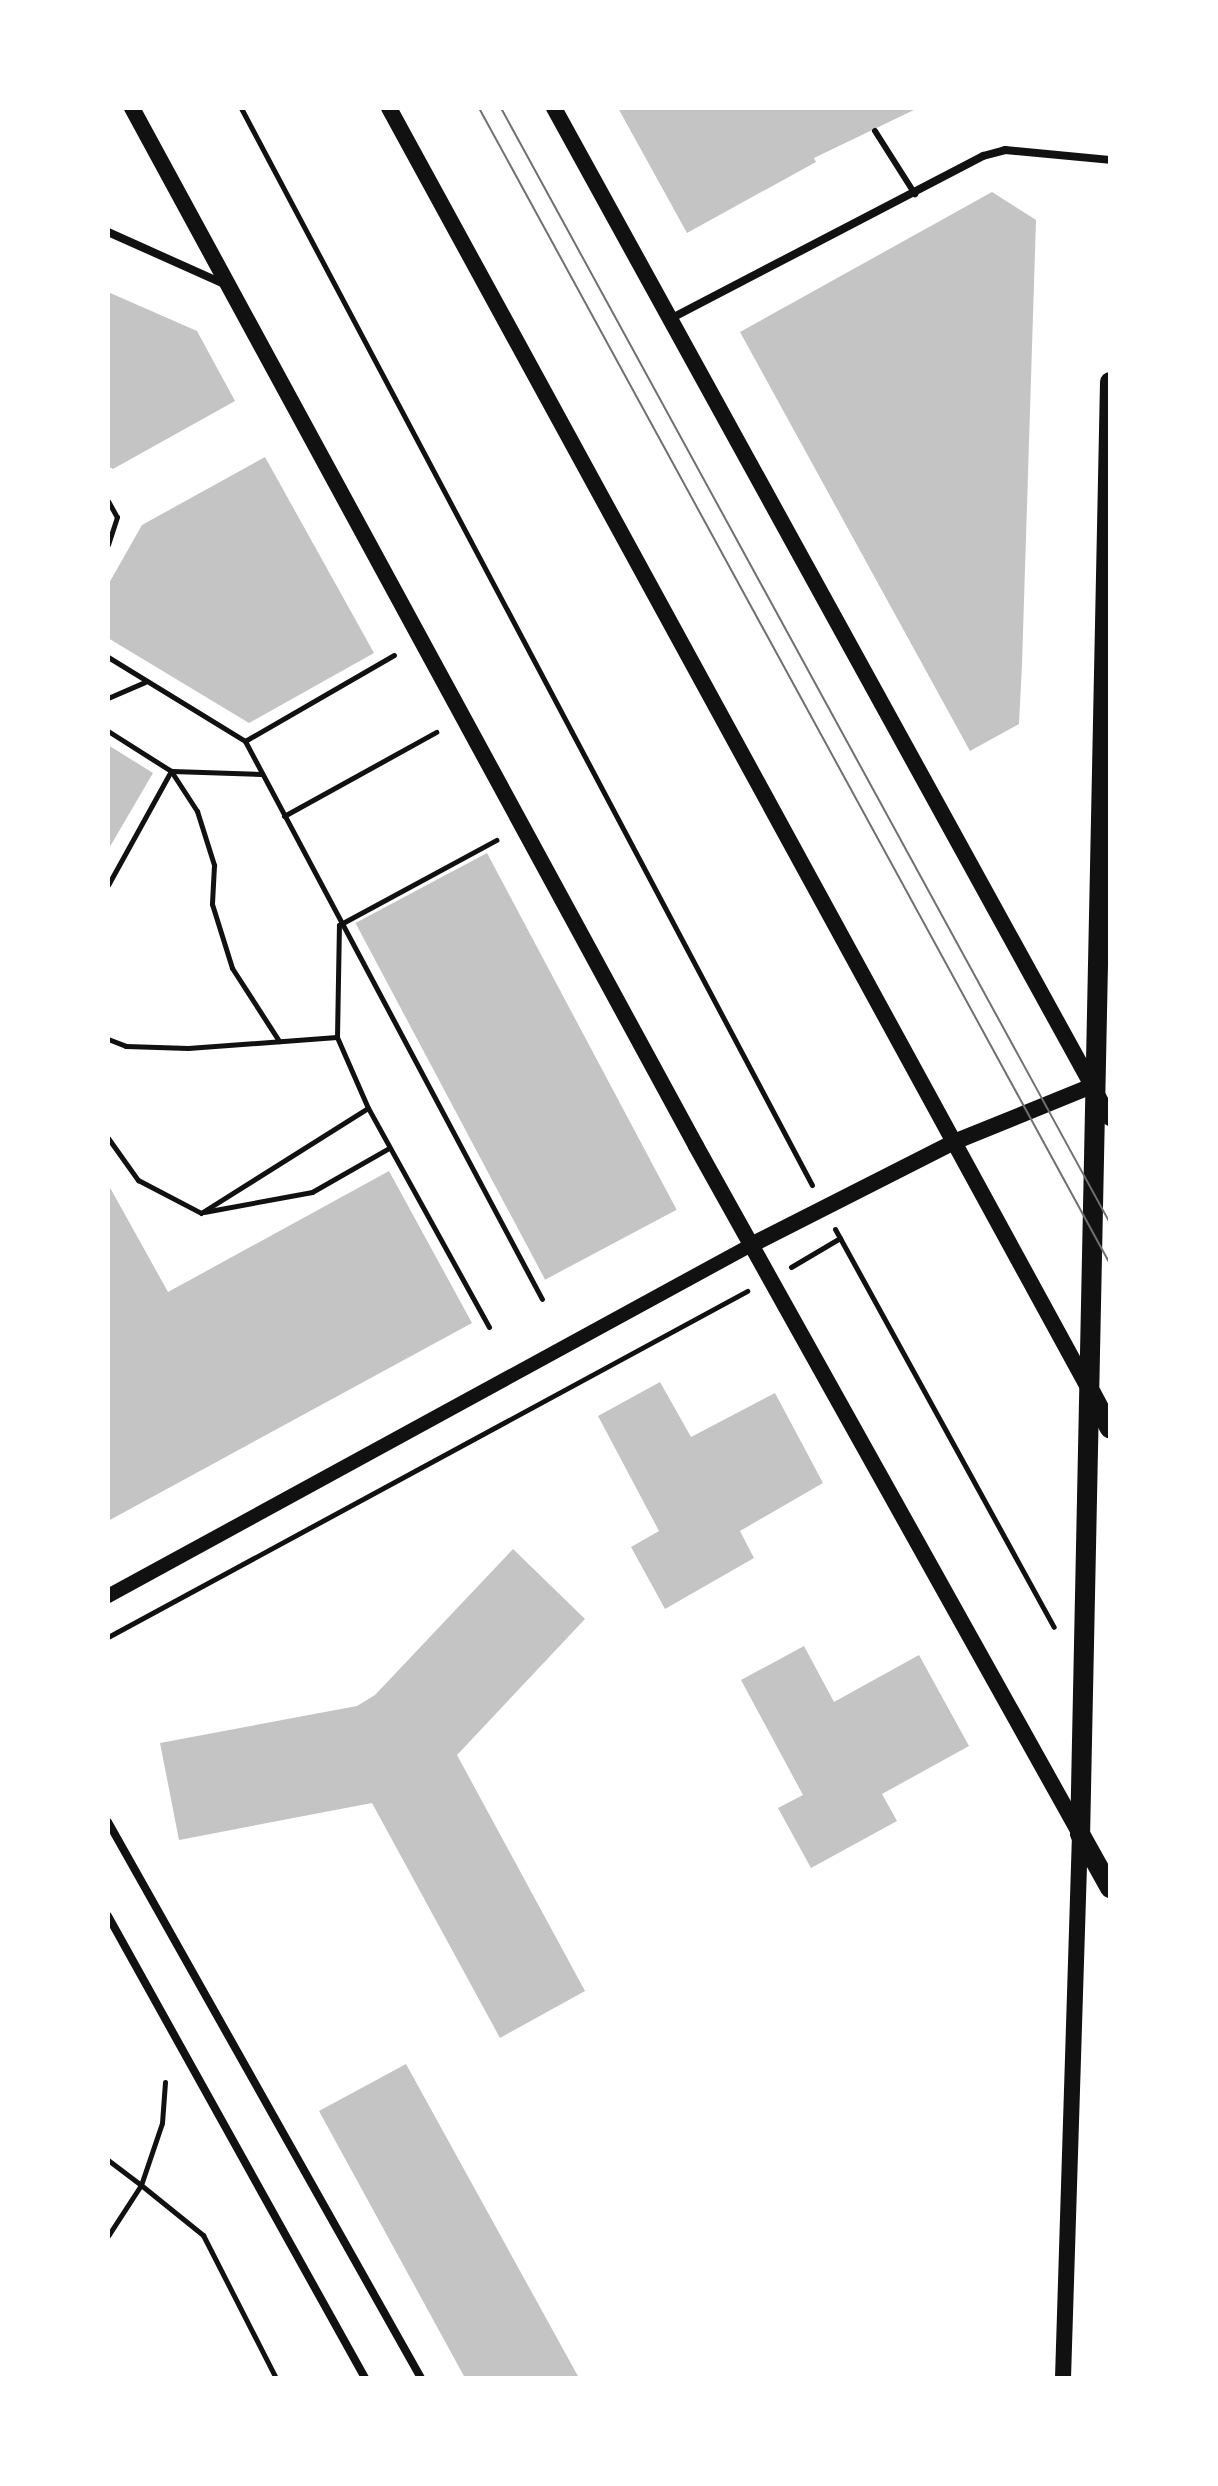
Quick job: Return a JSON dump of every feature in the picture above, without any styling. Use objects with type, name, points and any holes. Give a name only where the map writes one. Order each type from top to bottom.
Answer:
[{"type":"main road","points":[[132,108],[751,1245],[1110,1888]]},
{"type":"main road","points":[[389,108],[1110,1428]]},
{"type":"main road","points":[[554,108],[1110,1118]]},
{"type":"main road","points":[[1063,2378],[1080,1834],[1092,1086],[1106,705],[1110,382]]},
{"type":"main road","points":[[751,1245],[954,1142],[1092,1086]]},
{"type":"street","points":[[670,319],[983,156],[1005,150],[1110,160]]},
{"type":"street","points":[[108,232],[231,287]]},
{"type":"street","points":[[108,1596],[751,1245]]},
{"type":"street","points":[[108,1822],[421,2378]]},
{"type":"street","points":[[108,1916],[365,2378]]},
{"type":"lane","points":[[875,131],[915,194]]},
{"type":"path","points":[[241,108],[805,1172]]},
{"type":"path","points":[[108,501],[117,517],[108,545]]},
{"type":"path","points":[[245,741],[394,655]]},
{"type":"path","points":[[108,657],[245,741],[339,925],[542,1299]]},
{"type":"path","points":[[108,698],[146,681]]},
{"type":"path","points":[[108,731],[171,771],[197,811],[210,851],[212,904],[232,968],[279,1041]]},
{"type":"path","points":[[284,816],[436,732]]},
{"type":"path","points":[[171,771],[261,774]]},
{"type":"path","points":[[108,885],[171,771]]},
{"type":"path","points":[[339,925],[496,840]]},
{"type":"path","points":[[339,925],[337,1037],[368,1108],[489,1327]]},
{"type":"path","points":[[108,1039],[126,1046],[188,1048],[337,1037]]},
{"type":"path","points":[[201,1213],[368,1108]]},
{"type":"path","points":[[108,1138],[138,1180],[201,1213],[260,1205],[312,1192],[389,1148]]},
{"type":"path","points":[[790,1267],[840,1238],[1048,1617]]},
{"type":"path","points":[[108,1637],[744,1293]]},
{"type":"path","points":[[108,2236],[141,2185],[162,2123],[165,2082]]},
{"type":"path","points":[[108,2160],[203,2235],[276,2378]]},
{"type":"building","points":[[618,108],[918,108],[814,158],[816,162],[687,233]]},
{"type":"building","points":[[992,192],[1036,220],[1022,664],[1019,724],[970,751],[740,332]]},
{"type":"building","points":[[108,292],[197,331],[235,401],[113,469],[108,466]]},
{"type":"building","points":[[265,457],[374,653],[249,723],[108,638],[108,585],[142,525]]},
{"type":"building","points":[[108,745],[153,773],[108,850]]},
{"type":"building","points":[[487,853],[677,1210],[545,1280],[355,923]]},
{"type":"building","points":[[389,1171],[472,1323],[108,1521],[108,1184],[168,1292]]},
{"type":"building","points":[[660,1382],[691,1437],[775,1393],[823,1483],[740,1531],[754,1558],[665,1609],[631,1547],[659,1531],[598,1416]]},
{"type":"building","points":[[513,1549],[585,1619],[457,1755],[585,1991],[500,2038],[372,1803],[179,1840],[160,1743],[357,1706],[375,1695]]},
{"type":"building","points":[[804,1646],[834,1702],[919,1655],[969,1746],[882,1794],[897,1821],[811,1868],[778,1808],[803,1795],[741,1680]]},
{"type":"building","points":[[406,2064],[579,2378],[465,2378],[319,2111]]},
{"type":"tram line","points":[[479,108],[1110,1264]]},
{"type":"tram line","points":[[501,108],[1110,1223]]}]
